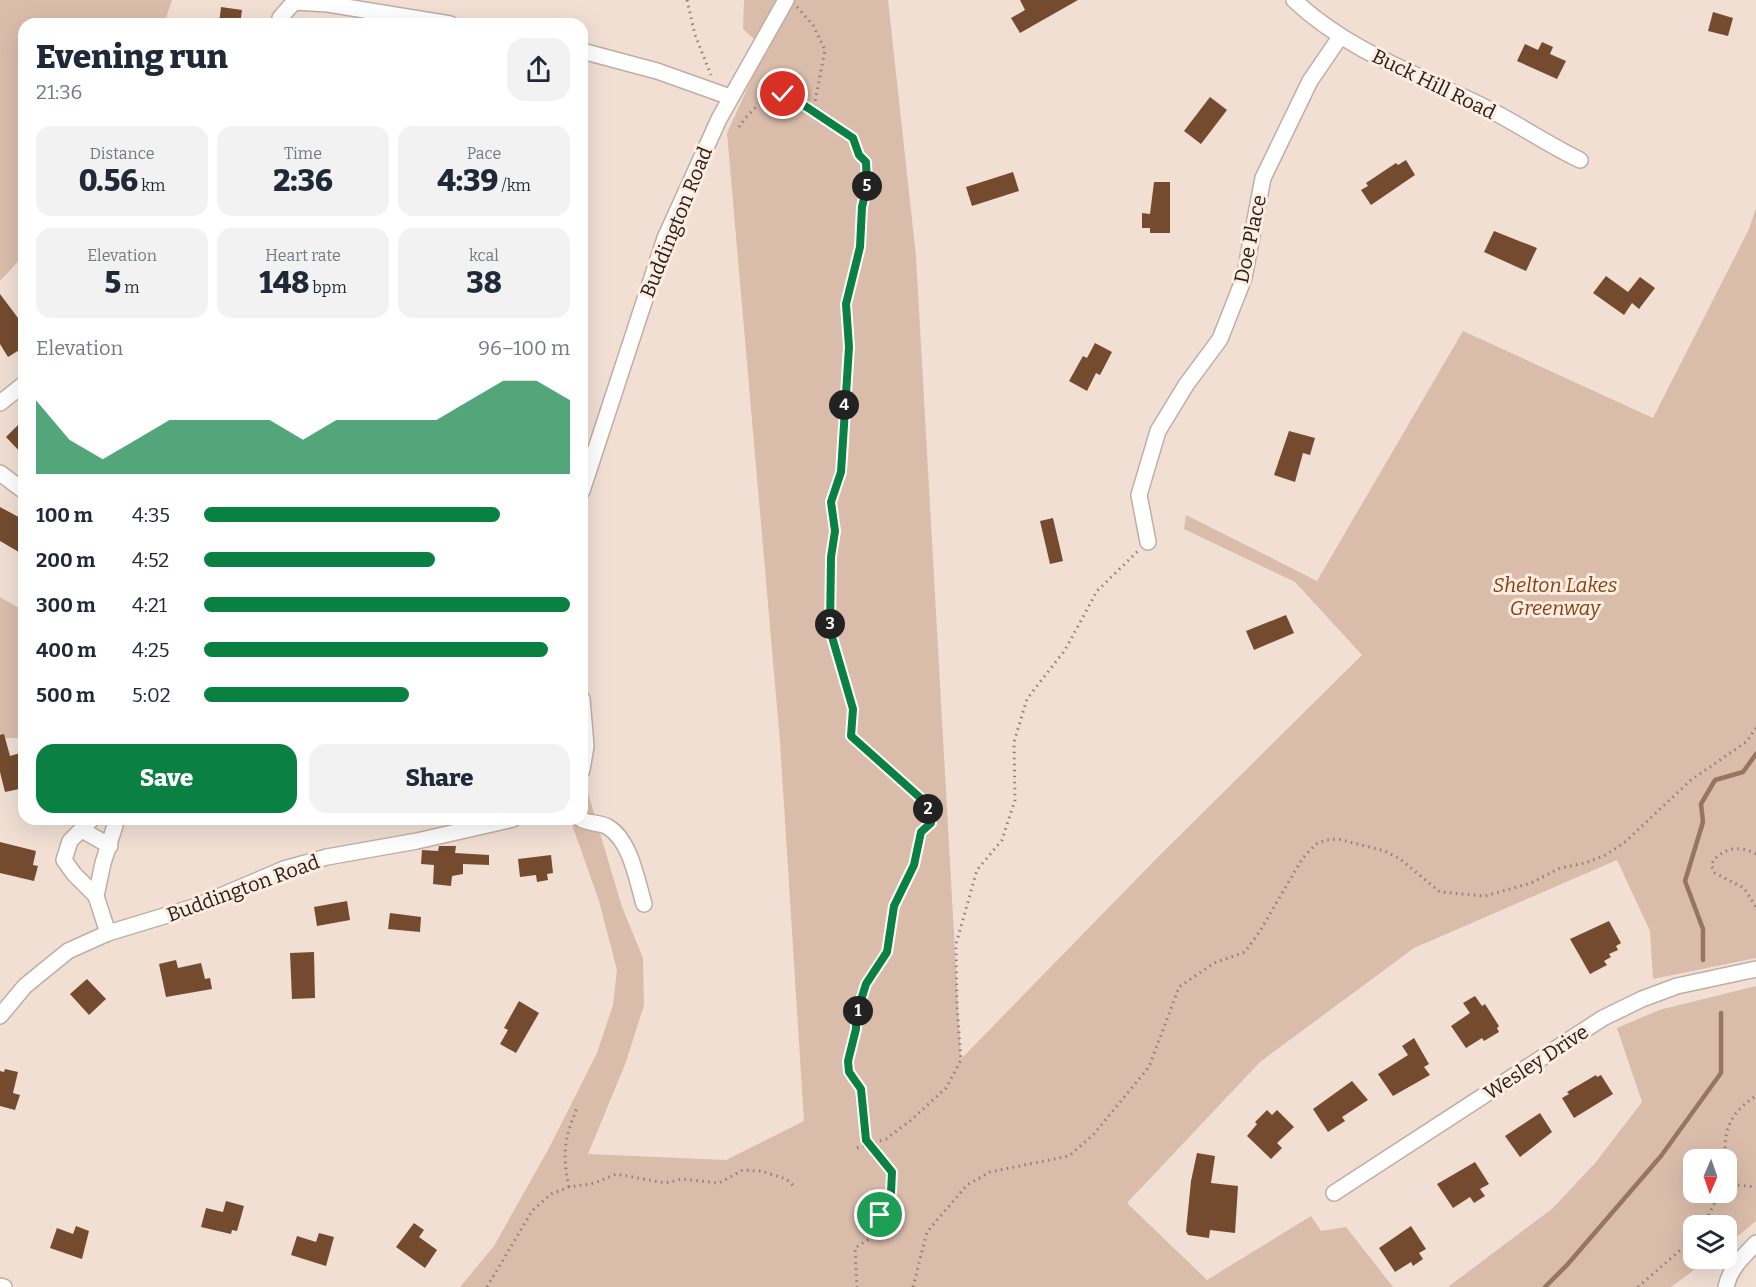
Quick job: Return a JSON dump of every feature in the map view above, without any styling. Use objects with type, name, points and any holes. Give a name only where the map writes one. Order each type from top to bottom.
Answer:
[{"type":"street","name":"Buck Hill Road","points":[[1294,0],[1340,37],[1434,86],[1496,114],[1580,160]]},
{"type":"street","points":[[280,18],[294,2],[328,4],[413,18]]},
{"type":"street","name":"Buddington Road","points":[[588,473],[665,238],[723,94],[790,3]]},
{"type":"street","name":"Doe Place","points":[[1148,542],[1139,495],[1158,431],[1186,385],[1220,339],[1244,278],[1263,178],[1311,81],[1340,37]]},
{"type":"street","points":[[588,53],[657,71],[723,94]]},
{"type":"street","points":[[0,403],[18,389]]},
{"type":"street","points":[[0,473],[18,486]]},
{"type":"street","points":[[588,821],[609,827],[620,838],[644,904]]},
{"type":"street","points":[[86,825],[70,841],[64,860],[74,874],[96,896],[108,933]]},
{"type":"street","points":[[88,825],[110,846]]},
{"type":"street","points":[[96,896],[103,863],[115,825]]},
{"type":"street","name":"Buddington Road","points":[[0,1016],[25,986],[68,951],[108,933],[197,906],[284,869],[327,857],[417,841],[487,825]]},
{"type":"street","name":"Wesley Drive","points":[[1334,1193],[1603,1018],[1642,999],[1677,986],[1756,969]]},
{"type":"street","points":[[1726,1287],[1728,1276],[1756,1243]]},
{"type":"path","points":[[687,0],[695,35],[723,94]]},
{"type":"path","points":[[790,3],[813,25],[825,50],[813,112]]},
{"type":"path","points":[[739,127],[750,111],[783,94],[790,96],[853,138],[859,155],[866,162],[867,186],[862,207],[860,247],[847,294],[849,347],[841,472],[831,502],[835,531],[831,557],[830,630],[853,709],[851,736],[926,803],[931,823],[921,832],[914,865],[894,906],[887,952],[866,984],[856,1016],[856,1029],[848,1061],[849,1072],[861,1089],[864,1129],[870,1144],[892,1172],[893,1180],[891,1193],[872,1238],[855,1248],[857,1287]]},
{"type":"path","points":[[857,1148],[886,1139],[910,1121],[946,1088],[961,1060],[956,944],[977,870],[1002,840],[1015,800],[1014,742],[1027,699],[1065,650],[1097,591],[1148,542]]},
{"type":"path","points":[[913,1287],[927,1232],[967,1185],[990,1172],[1069,1156],[1093,1135],[1149,1067],[1179,987],[1214,963],[1245,952],[1302,860],[1316,844],[1326,840],[1338,840],[1385,850],[1400,859],[1440,892],[1485,896],[1532,883],[1560,868],[1585,863],[1606,855],[1625,842],[1691,780],[1746,742],[1756,728]]},
{"type":"path","points":[[1756,854],[1743,847],[1728,850],[1715,856],[1711,865],[1715,873],[1744,888],[1756,907]]},
{"type":"path","points":[[1725,1149],[1724,1140],[1729,1123],[1737,1110],[1756,1096]]},
{"type":"path","points":[[569,1187],[564,1160],[565,1144],[577,1108]]},
{"type":"path","points":[[487,1287],[532,1210],[551,1194],[569,1187],[595,1183],[616,1174],[665,1183],[681,1179],[719,1182],[743,1170],[761,1171],[786,1179],[796,1188]]},
{"type":"path","points":[[1737,1185],[1756,1187]]},
{"type":"path","points":[[1638,1287],[1683,1248]]},
{"type":"green space","points":[[0,0],[172,0],[166,18],[18,18],[18,262],[0,281]]},
{"type":"green space","points":[[744,0],[781,0],[754,39],[743,29]]},
{"type":"green space","name":"Shelton Lakes Greenway","points":[[795,0],[888,0],[916,256],[961,1059],[1157,858],[1362,655],[1295,582],[1184,529],[1186,515],[1317,581],[1463,331],[1653,418],[1749,229],[1756,208],[1756,958],[1653,979],[1650,931],[1617,860],[1414,948],[1260,1062],[1127,1203],[1207,1280],[1311,1216],[1321,1231],[1346,1227],[1393,1287],[460,1287],[494,1246],[548,1150],[597,1053],[613,1005],[617,970],[599,901],[572,825],[588,825],[588,793],[622,907],[643,958],[644,1005],[626,1062],[588,1154],[726,1160],[804,1121],[780,742],[727,133],[769,41]]},
{"type":"green space","points":[[0,597],[18,608],[18,738],[0,738]]},
{"type":"green space","points":[[1756,986],[1756,1221],[1737,1237],[1737,1215],[1683,1215],[1683,1269],[1695,1269],[1671,1287],[1448,1287],[1553,1208],[1596,1162],[1642,1102],[1617,1028],[1659,1010]]},
{"type":"building","points":[[1020,0],[1078,0],[1020,33],[1011,18],[1025,10]]},
{"type":"building","points":[[221,7],[242,10],[241,18],[220,18]]},
{"type":"building","points":[[1713,12],[1733,18],[1728,36],[1708,31]]},
{"type":"building","points":[[1542,42],[1553,47],[1550,54],[1566,61],[1557,79],[1517,61],[1525,44],[1538,50]]},
{"type":"building","points":[[1210,97],[1227,110],[1201,144],[1184,131]]},
{"type":"building","points":[[1406,160],[1415,175],[1371,205],[1361,190],[1368,186],[1366,183],[1396,163],[1398,165]]},
{"type":"building","points":[[1013,172],[1019,191],[972,206],[966,187]]},
{"type":"building","points":[[1154,182],[1170,182],[1170,233],[1150,233],[1150,228],[1142,228],[1142,213],[1150,214]]},
{"type":"building","points":[[1494,231],[1537,248],[1526,271],[1484,252]]},
{"type":"building","points":[[1606,276],[1628,292],[1640,277],[1655,288],[1639,309],[1632,303],[1624,315],[1593,293]]},
{"type":"building","points":[[0,294],[18,318],[18,351],[8,357],[0,344]]},
{"type":"building","points":[[1095,343],[1112,352],[1100,375],[1096,373],[1087,391],[1069,381],[1083,356],[1087,358]]},
{"type":"building","points":[[18,425],[18,450],[6,437]]},
{"type":"building","points":[[1289,431],[1315,438],[1310,455],[1303,453],[1295,482],[1274,475]]},
{"type":"building","points":[[0,507],[18,517],[18,552],[0,541]]},
{"type":"building","points":[[1053,518],[1063,561],[1050,564],[1040,521]]},
{"type":"building","points":[[1286,615],[1294,633],[1254,650],[1246,631]]},
{"type":"building","points":[[4,734],[10,756],[18,754],[18,789],[5,792],[0,772],[0,735]]},
{"type":"building","points":[[0,842],[36,851],[33,865],[38,866],[34,881],[0,873]]},
{"type":"building","points":[[439,846],[456,846],[455,853],[489,855],[489,865],[463,864],[463,874],[452,876],[451,886],[433,884],[434,865],[421,864],[422,850],[438,851]]},
{"type":"building","points":[[551,855],[553,873],[547,874],[548,880],[537,882],[536,875],[520,877],[518,859]]},
{"type":"building","points":[[347,901],[350,920],[317,926],[314,907]]},
{"type":"building","points":[[390,913],[421,917],[420,932],[388,929]]},
{"type":"building","points":[[1609,921],[1621,943],[1616,946],[1618,950],[1609,954],[1611,957],[1604,961],[1607,965],[1590,974],[1570,939]]},
{"type":"building","points":[[314,952],[315,998],[292,999],[290,953]]},
{"type":"building","points":[[176,960],[178,968],[201,963],[205,979],[210,978],[212,989],[166,997],[159,964]]},
{"type":"building","points":[[87,979],[106,999],[89,1015],[70,994]]},
{"type":"building","points":[[1475,996],[1482,1006],[1485,1004],[1499,1026],[1497,1028],[1499,1032],[1484,1041],[1482,1038],[1466,1048],[1451,1026],[1470,1013],[1463,1003]]},
{"type":"building","points":[[519,1001],[539,1013],[516,1053],[500,1044],[508,1030],[504,1028]]},
{"type":"building","points":[[1414,1038],[1429,1064],[1424,1067],[1430,1075],[1393,1096],[1378,1074],[1408,1055],[1402,1046]]},
{"type":"building","points":[[5,1069],[18,1072],[13,1093],[20,1095],[15,1110],[0,1106],[0,1071],[4,1072]]},
{"type":"building","points":[[1596,1075],[1597,1077],[1601,1075],[1613,1094],[1574,1118],[1562,1098],[1569,1094],[1567,1092]]},
{"type":"building","points":[[1352,1081],[1368,1100],[1342,1117],[1345,1121],[1328,1132],[1313,1109]]},
{"type":"building","points":[[1267,1110],[1272,1115],[1277,1110],[1294,1127],[1277,1143],[1282,1148],[1271,1159],[1247,1136],[1257,1124],[1255,1122]]},
{"type":"building","points":[[1540,1113],[1552,1132],[1520,1157],[1505,1136]]},
{"type":"building","points":[[1197,1153],[1215,1156],[1211,1183],[1238,1186],[1235,1233],[1210,1230],[1209,1238],[1188,1235],[1186,1231],[1191,1181]]},
{"type":"building","points":[[1475,1162],[1489,1184],[1480,1189],[1485,1196],[1474,1203],[1470,1197],[1453,1208],[1437,1184]]},
{"type":"building","points":[[226,1201],[244,1206],[237,1231],[232,1230],[231,1234],[201,1227],[206,1208],[223,1212]]},
{"type":"building","points":[[414,1223],[424,1230],[419,1237],[437,1250],[425,1268],[396,1247]]},
{"type":"building","points":[[76,1226],[89,1231],[82,1259],[50,1248],[57,1228],[73,1234]]},
{"type":"building","points":[[1411,1226],[1426,1249],[1419,1253],[1423,1259],[1413,1266],[1411,1262],[1395,1272],[1379,1248]]},
{"type":"building","points":[[319,1233],[334,1237],[326,1266],[291,1255],[297,1236],[316,1242]]},
{"type":"waterway","points":[[1703,960],[1703,929],[1685,881],[1703,822],[1701,804],[1715,780],[1743,772],[1756,754]]},
{"type":"waterway","points":[[1545,1287],[1567,1265],[1661,1156],[1721,1073],[1721,1013]]},
{"type":"route","points":[[783,94],[790,96],[853,138],[859,155],[866,162],[867,186],[862,207],[860,247],[846,304],[849,347],[841,472],[831,502],[835,531],[831,557],[830,630],[853,709],[851,736],[878,762],[904,782],[918,799],[926,803],[931,816],[931,823],[921,832],[914,865],[909,870],[904,888],[891,915],[891,940],[887,952],[866,984],[856,1016],[854,1041],[849,1053],[849,1072],[861,1089],[866,1140],[883,1164],[892,1172],[891,1193],[880,1215]]}]
